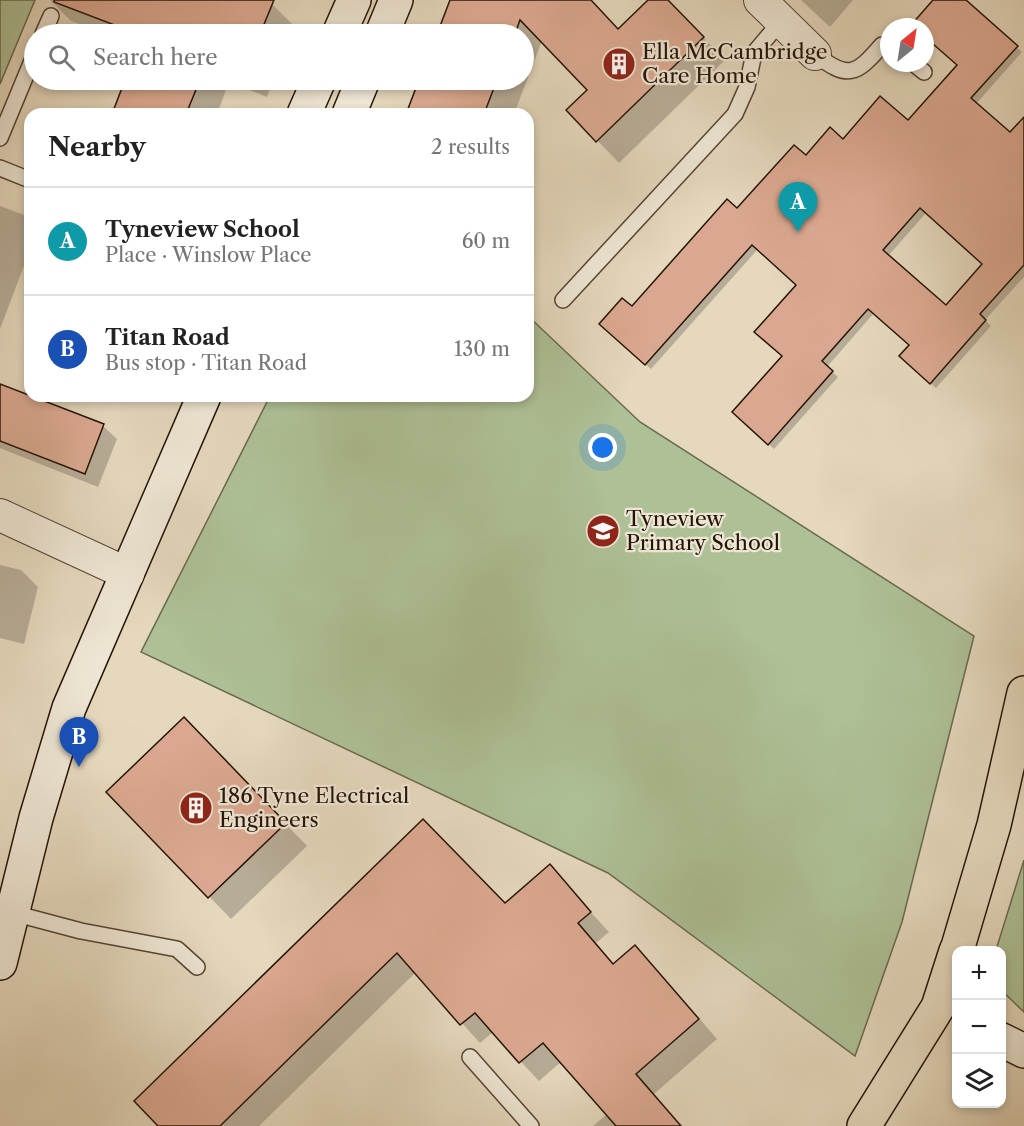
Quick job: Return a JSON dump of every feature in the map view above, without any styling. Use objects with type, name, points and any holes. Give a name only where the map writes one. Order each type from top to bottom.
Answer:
[{"type":"main road","points":[[958,946],[994,825],[1024,693]]},
{"type":"main road","points":[[864,1126],[947,1012],[952,982]]},
{"type":"street","points":[[386,24],[396,0]]},
{"type":"street","points":[[770,11],[816,54]]},
{"type":"street","points":[[307,108],[315,90]]},
{"type":"street","points":[[351,108],[359,90]]},
{"type":"street","points":[[0,963],[36,818],[69,708],[201,402]]},
{"type":"street","points":[[0,515],[128,574]]},
{"type":"street","points":[[1006,1042],[1024,1051]]},
{"type":"lane","points":[[563,300],[735,114],[747,87],[754,53],[770,11]]},
{"type":"lane","points":[[47,24],[51,16]]},
{"type":"lane","points":[[816,54],[833,68],[845,72],[864,66],[880,47]]},
{"type":"lane","points":[[0,138],[24,80]]},
{"type":"lane","points":[[0,168],[24,178]]},
{"type":"lane","points":[[14,912],[81,932],[177,949],[197,967]]},
{"type":"lane","points":[[470,1057],[531,1126]]},
{"type":"green space","points":[[0,0],[35,0],[24,24],[0,84]]},
{"type":"green space","points":[[534,322],[640,422],[974,636],[902,922],[855,1056],[608,873],[141,652],[267,402],[534,402]]},
{"type":"green space","points":[[1024,860],[1024,1012],[1006,995],[1006,946],[997,946]]},
{"type":"building","points":[[54,0],[274,0],[264,24],[112,24],[54,2]]},
{"type":"building","name":"Ella McCambridge Care Home","points":[[450,0],[591,0],[618,29],[648,0],[668,0],[704,37],[596,142],[566,110],[587,90],[534,35],[534,24],[524,24],[520,20],[519,24],[441,24]]},
{"type":"building","points":[[933,0],[966,0],[1018,46],[971,98],[1010,132],[1024,117],[1024,265],[980,314],[986,320],[930,384],[899,356],[909,345],[868,309],[822,361],[833,371],[768,445],[732,412],[782,356],[754,332],[796,285],[752,245],[645,365],[599,324],[622,298],[632,306],[727,199],[737,208],[794,145],[806,155],[830,127],[843,139],[880,96],[908,120],[957,65],[934,45],[934,18],[917,18]],"holes":[[[920,208],[982,264],[946,305],[883,250]]]},
{"type":"building","points":[[121,90],[196,90],[188,108],[114,108]]},
{"type":"building","points":[[415,90],[493,90],[486,108],[408,108]]},
{"type":"building","points":[[0,384],[24,393],[24,402],[47,402],[104,424],[85,474],[0,441]]},
{"type":"building","name":"186 Tyne Electrical Engineers","points":[[184,717],[286,823],[208,898],[106,792]]},
{"type":"building","points":[[423,819],[505,903],[550,864],[591,912],[578,923],[613,964],[635,945],[699,1019],[636,1074],[681,1126],[616,1126],[543,1043],[519,1063],[475,1013],[460,1025],[397,953],[220,1126],[158,1126],[134,1101]]},
{"type":"place","name":"Ella McCambridge Care Home","points":[[619,64]]},
{"type":"place","name":"Tyneview School","points":[[798,232]]},
{"type":"place","name":"Tyneview Primary School","points":[[603,531]]},
{"type":"place","name":"Titan Road","points":[[79,767]]},
{"type":"place","name":"186 Tyne Electrical Engineers","points":[[196,808]]}]
